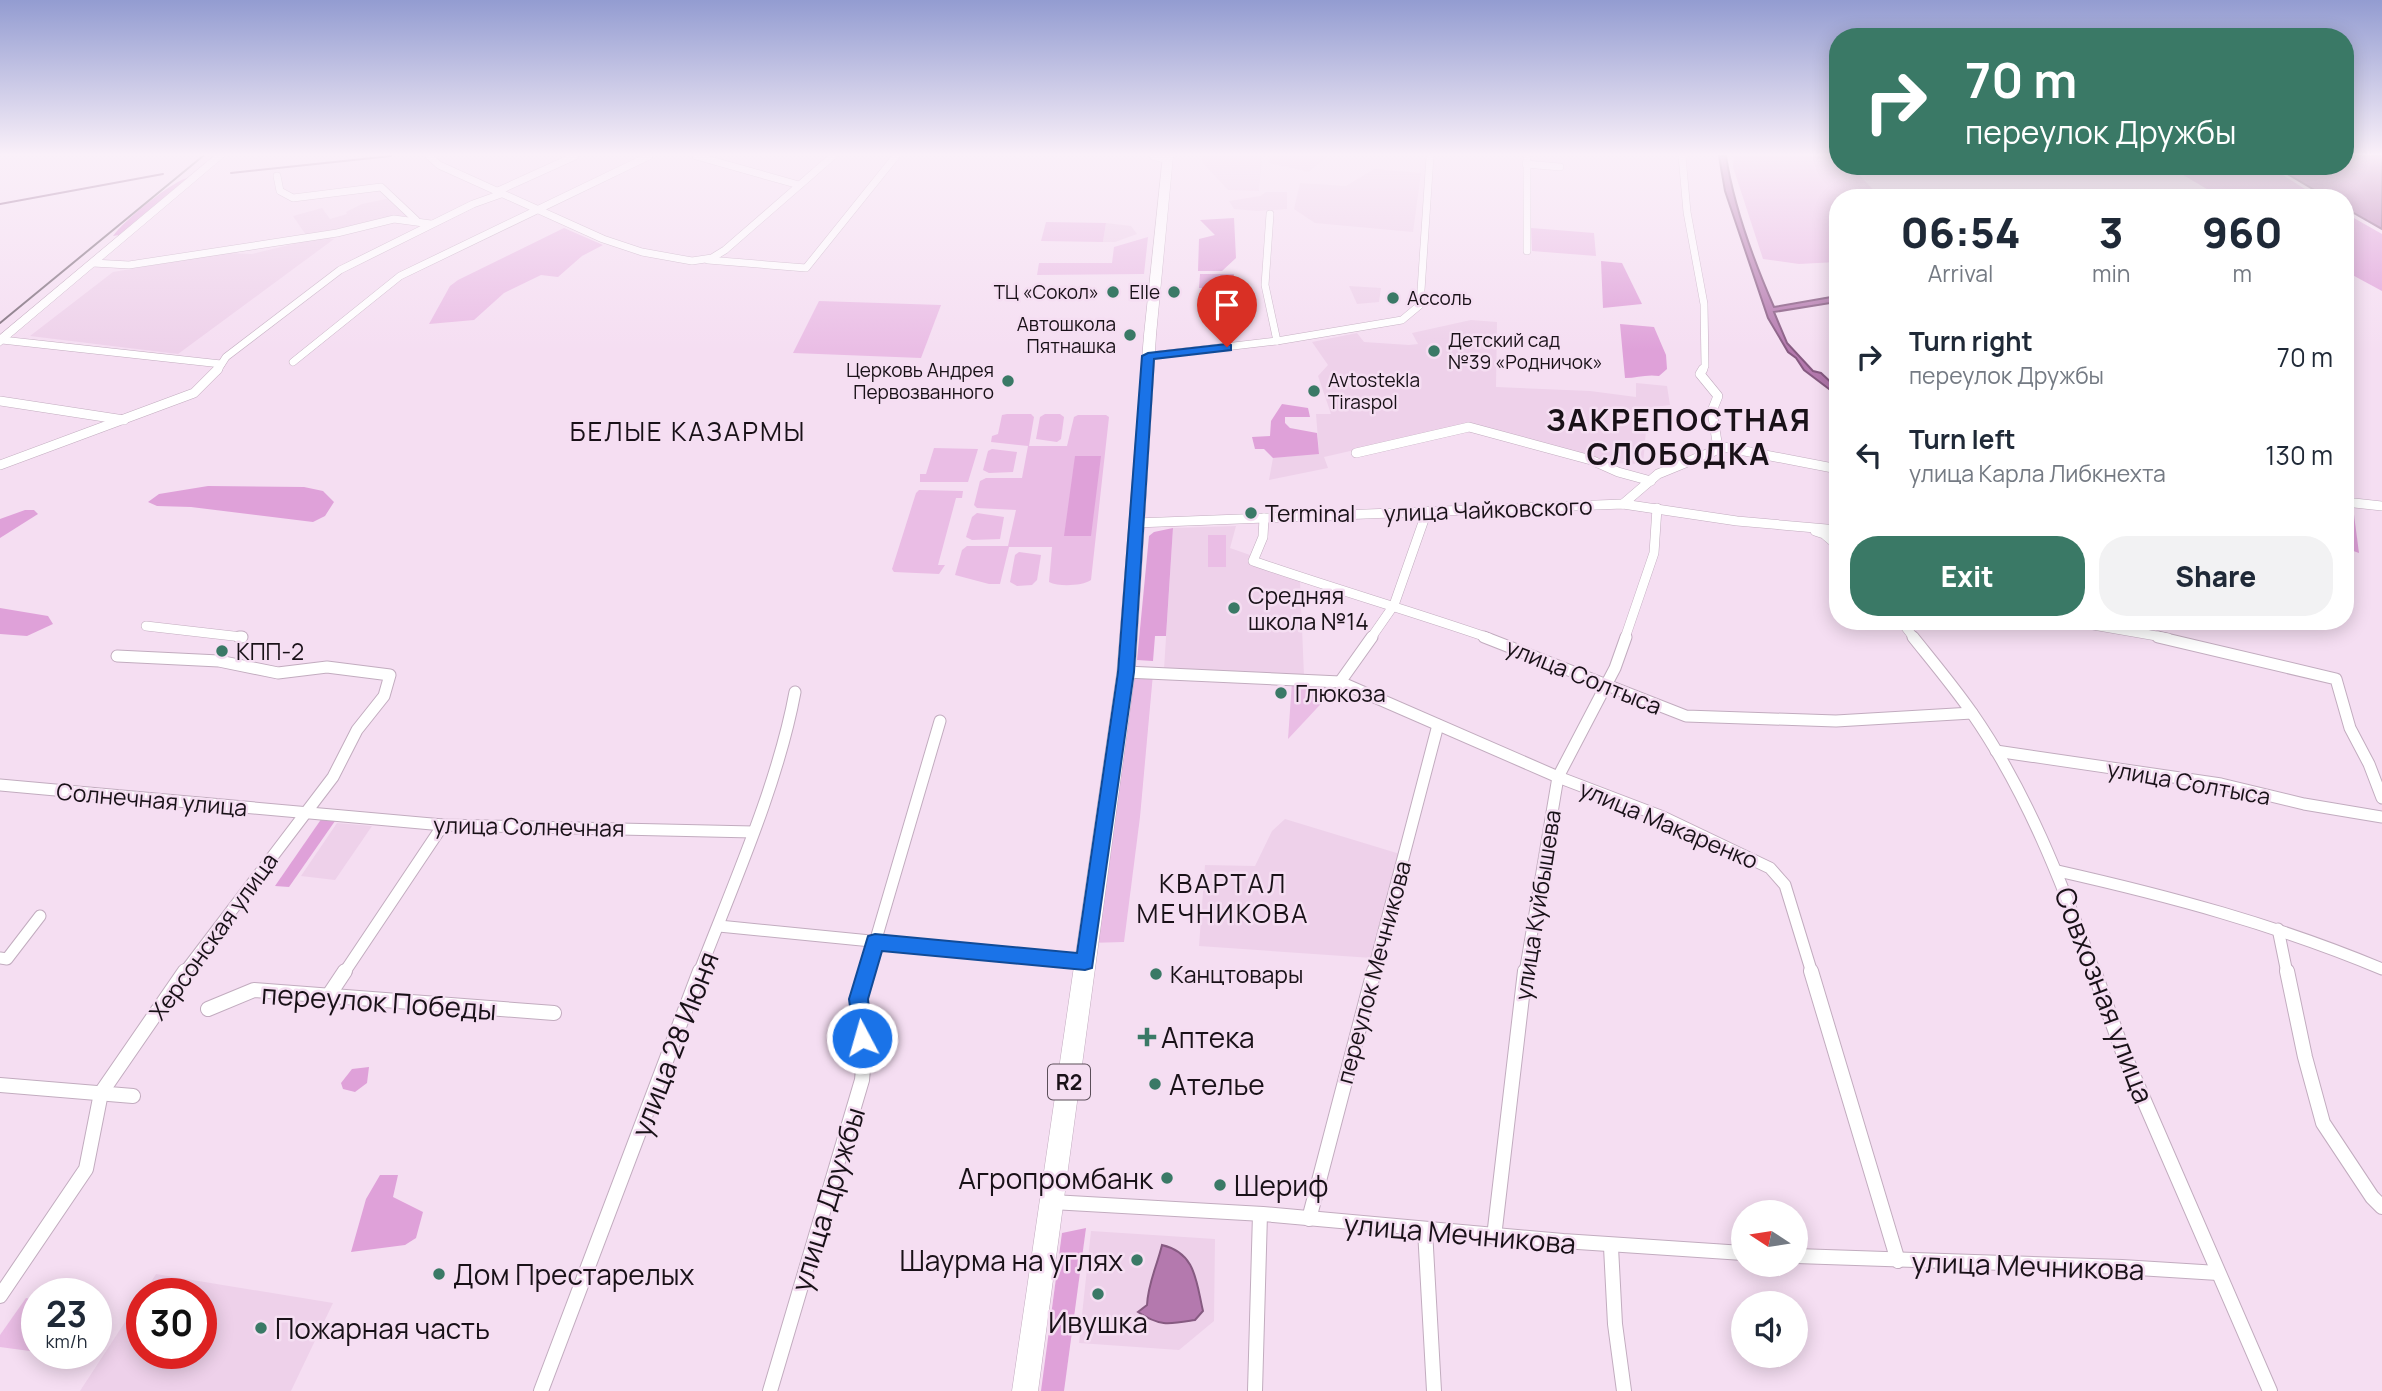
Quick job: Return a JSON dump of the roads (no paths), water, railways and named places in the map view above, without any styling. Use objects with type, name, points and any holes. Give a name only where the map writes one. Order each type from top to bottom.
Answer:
[{"type":"main road","points":[[1,341],[143,221]]},
{"type":"main road","name":"R2","points":[[1025,1391],[1126,672],[1148,356],[1162,221]]},
{"type":"street","points":[[93,263],[129,265],[337,233],[386,221]]},
{"type":"street","points":[[419,221],[431,224]]},
{"type":"street","points":[[0,465],[194,393],[206,384],[226,357],[340,270],[438,221]]},
{"type":"street","points":[[293,362],[400,276],[517,221]]},
{"type":"street","points":[[564,221],[603,239],[642,252],[684,261],[705,260],[806,268],[844,221]]},
{"type":"street","points":[[705,260],[725,250],[758,221]]},
{"type":"street","points":[[1270,221],[1265,285],[1277,341]]},
{"type":"street","points":[[1148,356],[1277,341],[1402,320],[1420,305],[1426,221]]},
{"type":"street","points":[[1527,221],[1527,251]]},
{"type":"street","points":[[1689,221],[1704,304],[1706,366],[1700,374],[1718,396],[1712,411],[1718,448]]},
{"type":"street","points":[[1,341],[222,364]]},
{"type":"street","points":[[0,401],[124,420]]},
{"type":"street","points":[[1356,453],[1469,427],[1591,460],[1618,472],[1651,481]]},
{"type":"street","points":[[1623,504],[1667,470],[1718,448],[1733,448],[1829,467]]},
{"type":"street","points":[[2354,503],[2382,506]]},
{"type":"street","name":"улица Чайковского","points":[[1136,523],[1623,504],[1829,529]]},
{"type":"street","name":"улица Куйбышева","points":[[1494,1237],[1525,970],[1558,777],[1606,686],[1640,599],[1654,554],[1657,508]]},
{"type":"street","points":[[1126,672],[1292,682],[1340,682],[1394,605],[1427,511]]},
{"type":"street","name":"улица Солтыса","points":[[1264,518],[1263,537],[1253,561],[1347,593],[1394,605],[1499,642],[1686,716],[1836,721],[1972,713]]},
{"type":"street","points":[[1810,528],[1829,538]]},
{"type":"street","points":[[146,626],[242,637]]},
{"type":"street","name":"Совхозная улица","points":[[1908,630],[1972,713],[1996,751],[2058,871],[2123,1052],[2270,1391]]},
{"type":"street","points":[[2124,630],[2183,640],[2336,679],[2350,728],[2369,764],[2382,798]]},
{"type":"street","points":[[117,656],[219,661],[278,673],[327,667],[390,675],[384,696],[357,730],[333,777],[305,813]]},
{"type":"street","name":"улица Макаренко","points":[[1340,682],[1558,777],[1663,817],[1770,868],[1779,876],[1785,885],[1898,1261]]},
{"type":"street","name":"улица 28 Июня","points":[[541,1391],[719,926],[790,719],[794,692]]},
{"type":"street","name":"улица Дружбы","points":[[770,1391],[862,1080],[864,1058],[858,999],[940,721]]},
{"type":"street","name":"переулок Мечникова","points":[[1309,1219],[1438,725]]},
{"type":"street","name":"улица Солтыса","points":[[1996,751],[2221,784],[2304,804],[2382,817]]},
{"type":"street","name":"Солнечная улица","points":[[0,785],[305,813]]},
{"type":"street","name":"улица Солнечная","points":[[305,813],[443,825],[753,832]]},
{"type":"street","name":"Херсонская улица","points":[[0,1296],[86,1169],[102,1093],[122,1060],[192,961],[305,813]]},
{"type":"street","points":[[329,995],[443,825]]},
{"type":"street","points":[[2058,871],[2159,894],[2278,929],[2382,968]]},
{"type":"street","points":[[0,958],[7,959],[40,916]]},
{"type":"street","points":[[719,926],[1085,962]]},
{"type":"street","points":[[2278,929],[2302,1044],[2323,1123],[2372,1197],[2382,1207]]},
{"type":"street","name":"переулок Победы","points":[[208,1009],[254,990],[554,1013]]},
{"type":"street","points":[[0,1085],[133,1096]]},
{"type":"street","name":"улица Мечникова","points":[[1052,1202],[1109,1208],[1260,1214],[1611,1247],[1731,1252]]},
{"type":"street","points":[[1255,1391],[1260,1214]]},
{"type":"street","points":[[1425,1230],[1434,1391]]},
{"type":"street","points":[[1611,1247],[1615,1324],[1624,1391]]},
{"type":"street","name":"улица Мечникова","points":[[1808,1257],[2122,1267],[2218,1273]]},
{"type":"railway","points":[[0,323],[124,221]]},
{"type":"place","name":"ТЦ «Сокол»","points":[[1113,292]]},
{"type":"place","name":"Elle","points":[[1174,292]]},
{"type":"place","name":"Ассоль","points":[[1393,298]]},
{"type":"place","name":"Автошкола Пятнашка","points":[[1130,335]]},
{"type":"place","name":"Детский сад №39 «Родничок»","points":[[1434,351]]},
{"type":"place","name":"Церковь Андрея Первозванного","points":[[1008,381]]},
{"type":"place","name":"Avtostekla Tiraspol","points":[[1314,391]]},
{"type":"place","name":"Terminal","points":[[1251,513]]},
{"type":"place","name":"Средняя школа №14","points":[[1234,608]]},
{"type":"place","name":"КПП-2","points":[[222,651]]},
{"type":"place","name":"Глюкоза","points":[[1281,693]]},
{"type":"place","name":"Канцтовары","points":[[1156,974]]},
{"type":"place","name":"Аптека","points":[[1147,1037]]},
{"type":"place","name":"Ателье","points":[[1155,1084]]},
{"type":"place","name":"Агропромбанк","points":[[1167,1178]]},
{"type":"place","name":"Шериф","points":[[1220,1185]]},
{"type":"place","name":"Шаурма на углях","points":[[1137,1260]]},
{"type":"place","name":"Дом Престарелых","points":[[439,1274]]},
{"type":"place","name":"Ивушка","points":[[1098,1294]]},
{"type":"place","name":"Пожарная часть","points":[[261,1328]]},
{"type":"district","name":"БЕЛЫЕ КАЗАРМЫ","points":[[688,431]]},
{"type":"district","name":"ЗАКРЕПОСТНАЯ СЛОБОДКА","points":[[1679,436]]},
{"type":"district","name":"КВАРТАЛ МЕЧНИКОВА","points":[[1223,898]]}]
